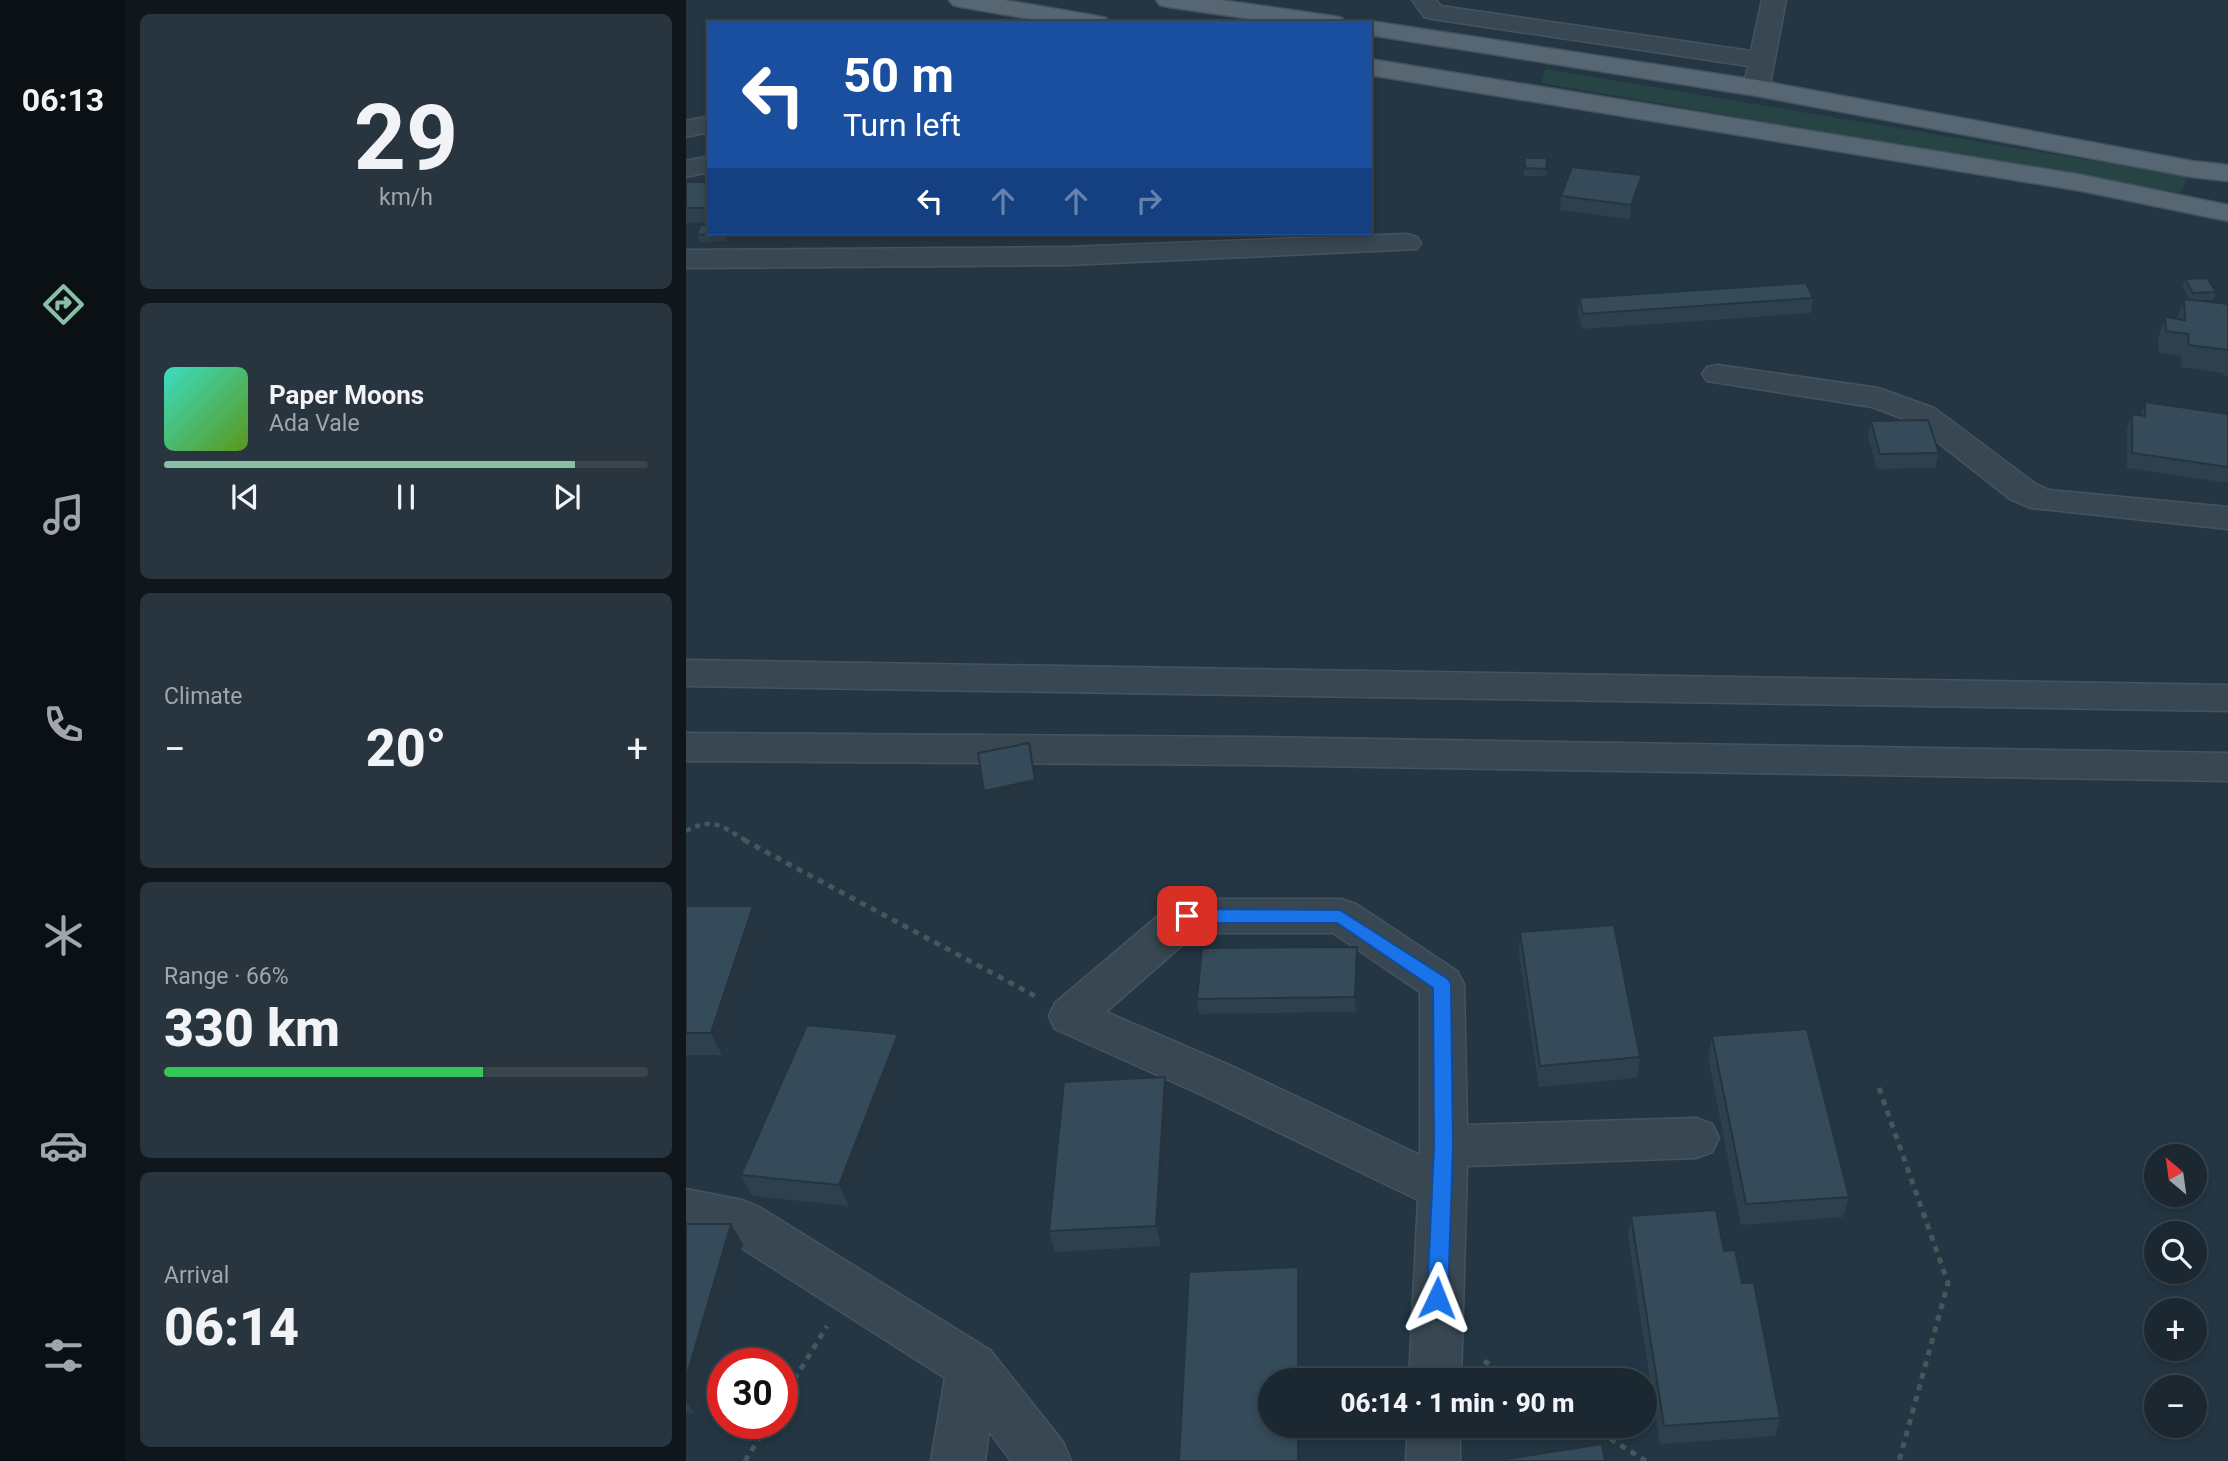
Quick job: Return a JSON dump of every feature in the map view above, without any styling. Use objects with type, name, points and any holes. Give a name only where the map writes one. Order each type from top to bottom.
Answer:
[{"type":"main road","points":[[961,0],[1085,21]]},
{"type":"main road","points":[[1168,0],[1319,21]]},
{"type":"main road","points":[[1372,28],[1757,88],[2192,169],[2228,173]]},
{"type":"main road","points":[[1372,67],[2082,183],[2228,213]]},
{"type":"street","points":[[1424,0],[1433,12],[1762,60]]},
{"type":"street","points":[[1757,88],[1774,0]]},
{"type":"street","points":[[686,129],[707,124]]},
{"type":"street","points":[[686,169],[707,164]]},
{"type":"street","points":[[686,260],[1068,256],[1166,243],[1407,243]]},
{"type":"street","points":[[1718,374],[1890,402],[1923,415],[2022,492],[2043,500],[2228,519]]},
{"type":"street","points":[[686,673],[2228,698]]},
{"type":"street","points":[[686,747],[1285,751],[2228,767]]},
{"type":"street","points":[[1435,1368],[1442,1167],[1442,984],[1340,916],[1187,916],[1071,1016],[1220,1082],[1442,1167],[1696,1138]]},
{"type":"street","points":[[686,1212],[742,1222],[972,1367],[1044,1461]]},
{"type":"street","points":[[958,1461],[972,1367]]},
{"type":"street","points":[[1433,1461],[1434,1438]]},
{"type":"path","points":[[686,831],[704,822],[715,824],[1071,1016]]},
{"type":"path","points":[[1879,1088],[1948,1283],[1899,1461]]},
{"type":"path","points":[[798,1374],[849,1290]]},
{"type":"path","points":[[1609,1438],[1646,1461]]},
{"type":"path","points":[[745,1461],[759,1439]]},
{"type":"green space","points":[[1546,69],[2187,177],[2181,193],[1541,83]]},
{"type":"building","points":[[1525,158],[1547,158],[1546,169],[1525,168]]},
{"type":"building","points":[[1572,167],[1642,175],[1631,205],[1561,196]]},
{"type":"building","points":[[686,182],[707,182],[707,208],[686,208]]},
{"type":"building","points":[[700,225],[707,225],[707,234],[697,235]]},
{"type":"building","points":[[2207,278],[2216,292],[2193,293],[2185,279]]},
{"type":"building","points":[[1806,283],[1813,298],[1583,314],[1579,298]]},
{"type":"building","points":[[2184,299],[2228,304],[2228,350],[2189,345],[2188,334],[2166,331],[2165,317],[2185,320]]},
{"type":"building","points":[[2145,402],[2228,414],[2228,467],[2132,453],[2132,414],[2145,416]]},
{"type":"building","points":[[1928,420],[1939,453],[1880,454],[1871,421]]},
{"type":"building","points":[[1029,743],[1035,780],[984,791],[978,753]]},
{"type":"building","points":[[686,906],[753,906],[711,1033],[686,1033]]},
{"type":"building","points":[[1614,925],[1640,1057],[1540,1066],[1520,932]]},
{"type":"building","points":[[1357,947],[1355,997],[1197,999],[1202,948]]},
{"type":"building","points":[[807,1025],[898,1034],[839,1185],[741,1175]]},
{"type":"building","points":[[1807,1029],[1849,1197],[1746,1204],[1712,1036]]},
{"type":"building","points":[[1165,1077],[1156,1226],[1049,1231],[1064,1082]]},
{"type":"building","points":[[1716,1210],[1724,1251],[1735,1250],[1742,1283],[1754,1283],[1780,1418],[1664,1426],[1631,1216]]},
{"type":"building","points":[[686,1224],[731,1224],[686,1378]]},
{"type":"building","points":[[1298,1267],[1298,1368],[1258,1368],[1258,1438],[1298,1438],[1298,1461],[1179,1461],[1189,1272]]},
{"type":"building","points":[[1602,1444],[1605,1461],[1500,1461],[1500,1460]]},
{"type":"route","points":[[1187,916],[1340,916],[1442,984],[1444,1146],[1437,1298]]}]
